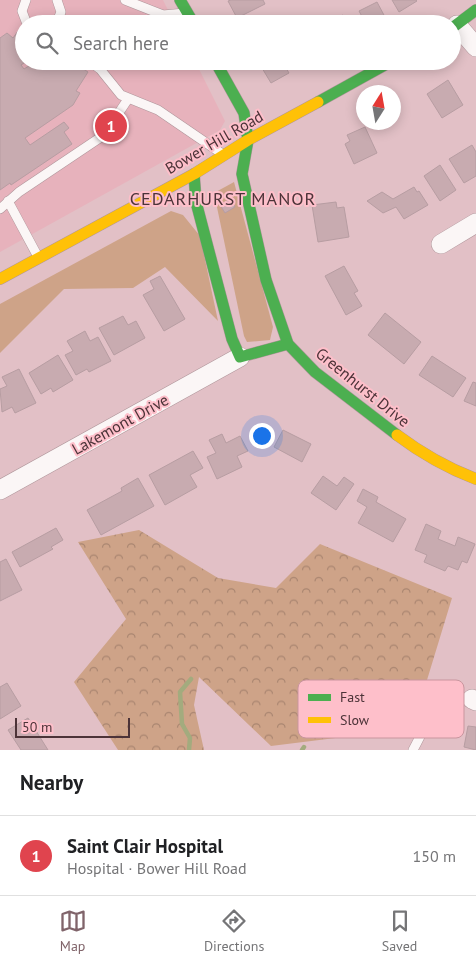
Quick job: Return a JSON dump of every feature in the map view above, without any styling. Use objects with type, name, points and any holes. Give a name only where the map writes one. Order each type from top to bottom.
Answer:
[{"type":"street","points":[[180,0],[188,13]]},
{"type":"street","points":[[461,22],[476,10]]},
{"type":"street","points":[[461,33],[476,47]]},
{"type":"street","name":"Greenhurst Drive","points":[[220,70],[244,113],[248,140],[242,174],[266,280],[288,344],[315,372],[414,448],[452,470],[476,479]]},
{"type":"street","name":"Bower Hill Road","points":[[0,279],[194,174],[248,140],[376,70]]},
{"type":"street","points":[[194,174],[196,202],[232,339],[240,357]]},
{"type":"street","points":[[441,244],[476,223]]},
{"type":"street","name":"Lakemont Drive","points":[[0,490],[240,357],[267,352],[288,344]]},
{"type":"lane","points":[[24,15],[22,11],[26,0]]},
{"type":"lane","points":[[57,0],[61,12],[60,15]]},
{"type":"lane","points":[[125,0],[141,3],[163,15],[188,13]]},
{"type":"lane","points":[[101,70],[116,90],[128,99],[158,110],[224,155]]},
{"type":"lane","points":[[0,210],[4,201],[104,135],[128,99]]},
{"type":"lane","points":[[4,201],[38,258]]},
{"type":"lane","points":[[413,750],[419,738]]},
{"type":"shaded area","points":[[0,0],[163,0],[170,15],[15,15],[15,70],[200,70],[225,121],[220,130],[0,252]]},
{"type":"green space","points":[[234,182],[273,327],[270,340],[247,342],[244,336],[214,193]]},
{"type":"green space","points":[[171,211],[183,215],[200,236],[218,321],[165,267],[133,288],[64,289],[0,353],[0,304]]},
{"type":"green space","points":[[139,530],[218,578],[276,588],[320,544],[452,598],[427,680],[298,680],[298,738],[335,738],[271,746],[199,677],[194,705],[204,750],[118,750],[74,682],[126,619],[78,542]]},
{"type":"building","points":[[263,0],[265,4],[243,15],[235,15],[228,1]]},
{"type":"building","points":[[392,0],[416,0],[417,1],[399,12]]},
{"type":"building","points":[[377,2],[384,15],[361,15],[359,11]]},
{"type":"building","points":[[7,33],[13,38],[15,35],[15,70],[85,70],[88,72],[76,91],[80,93],[73,105],[25,138],[30,145],[64,122],[69,128],[64,132],[72,144],[11,185],[10,183],[0,190],[0,38]]},
{"type":"building","points":[[263,70],[287,70],[289,73],[271,83]]},
{"type":"building","points":[[448,80],[463,105],[442,118],[427,94]]},
{"type":"building","points":[[358,130],[366,130],[377,153],[354,164],[345,144],[350,141],[347,135]]},
{"type":"building","points":[[472,145],[476,152],[476,176],[464,183],[449,159]]},
{"type":"building","points":[[440,165],[456,190],[440,201],[424,176]]},
{"type":"building","points":[[414,187],[428,205],[404,219],[396,207],[383,213],[367,201],[382,192],[393,199]]},
{"type":"building","points":[[230,199],[235,207],[225,213],[220,205]]},
{"type":"building","points":[[336,202],[337,208],[344,207],[349,237],[318,242],[312,205]]},
{"type":"building","points":[[344,266],[358,291],[354,293],[362,306],[346,315],[325,276]]},
{"type":"building","points":[[160,276],[185,319],[164,331],[143,295],[154,289],[150,281]]},
{"type":"building","points":[[385,313],[421,342],[404,364],[368,335]]},
{"type":"building","points":[[123,316],[128,325],[136,321],[145,338],[114,355],[99,328]]},
{"type":"building","points":[[85,331],[90,341],[98,337],[111,361],[89,372],[87,369],[76,375],[65,355],[73,351],[67,341]]},
{"type":"building","points":[[58,355],[73,380],[53,392],[51,388],[41,394],[29,373]]},
{"type":"building","points":[[432,356],[466,378],[453,397],[419,375]]},
{"type":"building","points":[[19,369],[36,403],[15,413],[12,407],[2,412],[0,389],[7,386],[2,377]]},
{"type":"building","points":[[473,382],[476,383],[476,406],[464,401]]},
{"type":"building","points":[[283,430],[311,444],[302,462],[274,447]]},
{"type":"building","points":[[222,434],[226,443],[240,436],[248,451],[237,456],[242,467],[217,479],[207,457],[216,453],[209,440]]},
{"type":"building","points":[[193,451],[203,468],[190,475],[197,487],[165,505],[149,475]]},
{"type":"building","points":[[323,476],[337,486],[344,477],[354,484],[336,510],[311,493]]},
{"type":"building","points":[[138,478],[154,506],[101,535],[87,510],[122,491],[121,488]]},
{"type":"building","points":[[363,489],[378,497],[376,502],[406,519],[393,542],[358,523],[367,507],[357,501]]},
{"type":"building","points":[[426,524],[441,531],[438,539],[455,546],[458,537],[475,544],[467,563],[462,561],[458,570],[448,566],[445,571],[424,562],[427,555],[415,550]]},
{"type":"building","points":[[56,528],[63,540],[51,547],[53,549],[20,567],[12,552]]},
{"type":"building","points":[[6,559],[22,590],[0,601],[0,562]]},
{"type":"building","points":[[7,683],[21,706],[0,719],[0,687]]},
{"type":"building","points":[[28,718],[48,750],[21,750],[8,730]]},
{"type":"building","points":[[468,726],[476,727],[476,750],[464,747]]},
{"type":"waterway","points":[[189,750],[190,738],[182,724],[180,692],[191,679]]},
{"type":"traffic: fast","points":[[180,0],[189,15]]},
{"type":"traffic: fast","points":[[461,21],[476,10]]},
{"type":"traffic: fast","points":[[220,70],[244,113],[248,140],[242,174],[266,280],[288,344],[315,372],[397,435]]},
{"type":"traffic: fast","points":[[318,102],[376,70]]},
{"type":"traffic: fast","points":[[194,174],[196,202],[232,339],[240,357],[288,344]]},
{"type":"traffic: slow","points":[[0,279],[194,174],[248,140],[318,102]]},
{"type":"traffic: slow","points":[[397,435],[435,460],[476,479]]},
{"type":"place","name":"Saint Clair Hospital","points":[[111,126]]},
{"type":"district","name":"CEDARHURST MANOR","points":[[223,198]]}]
